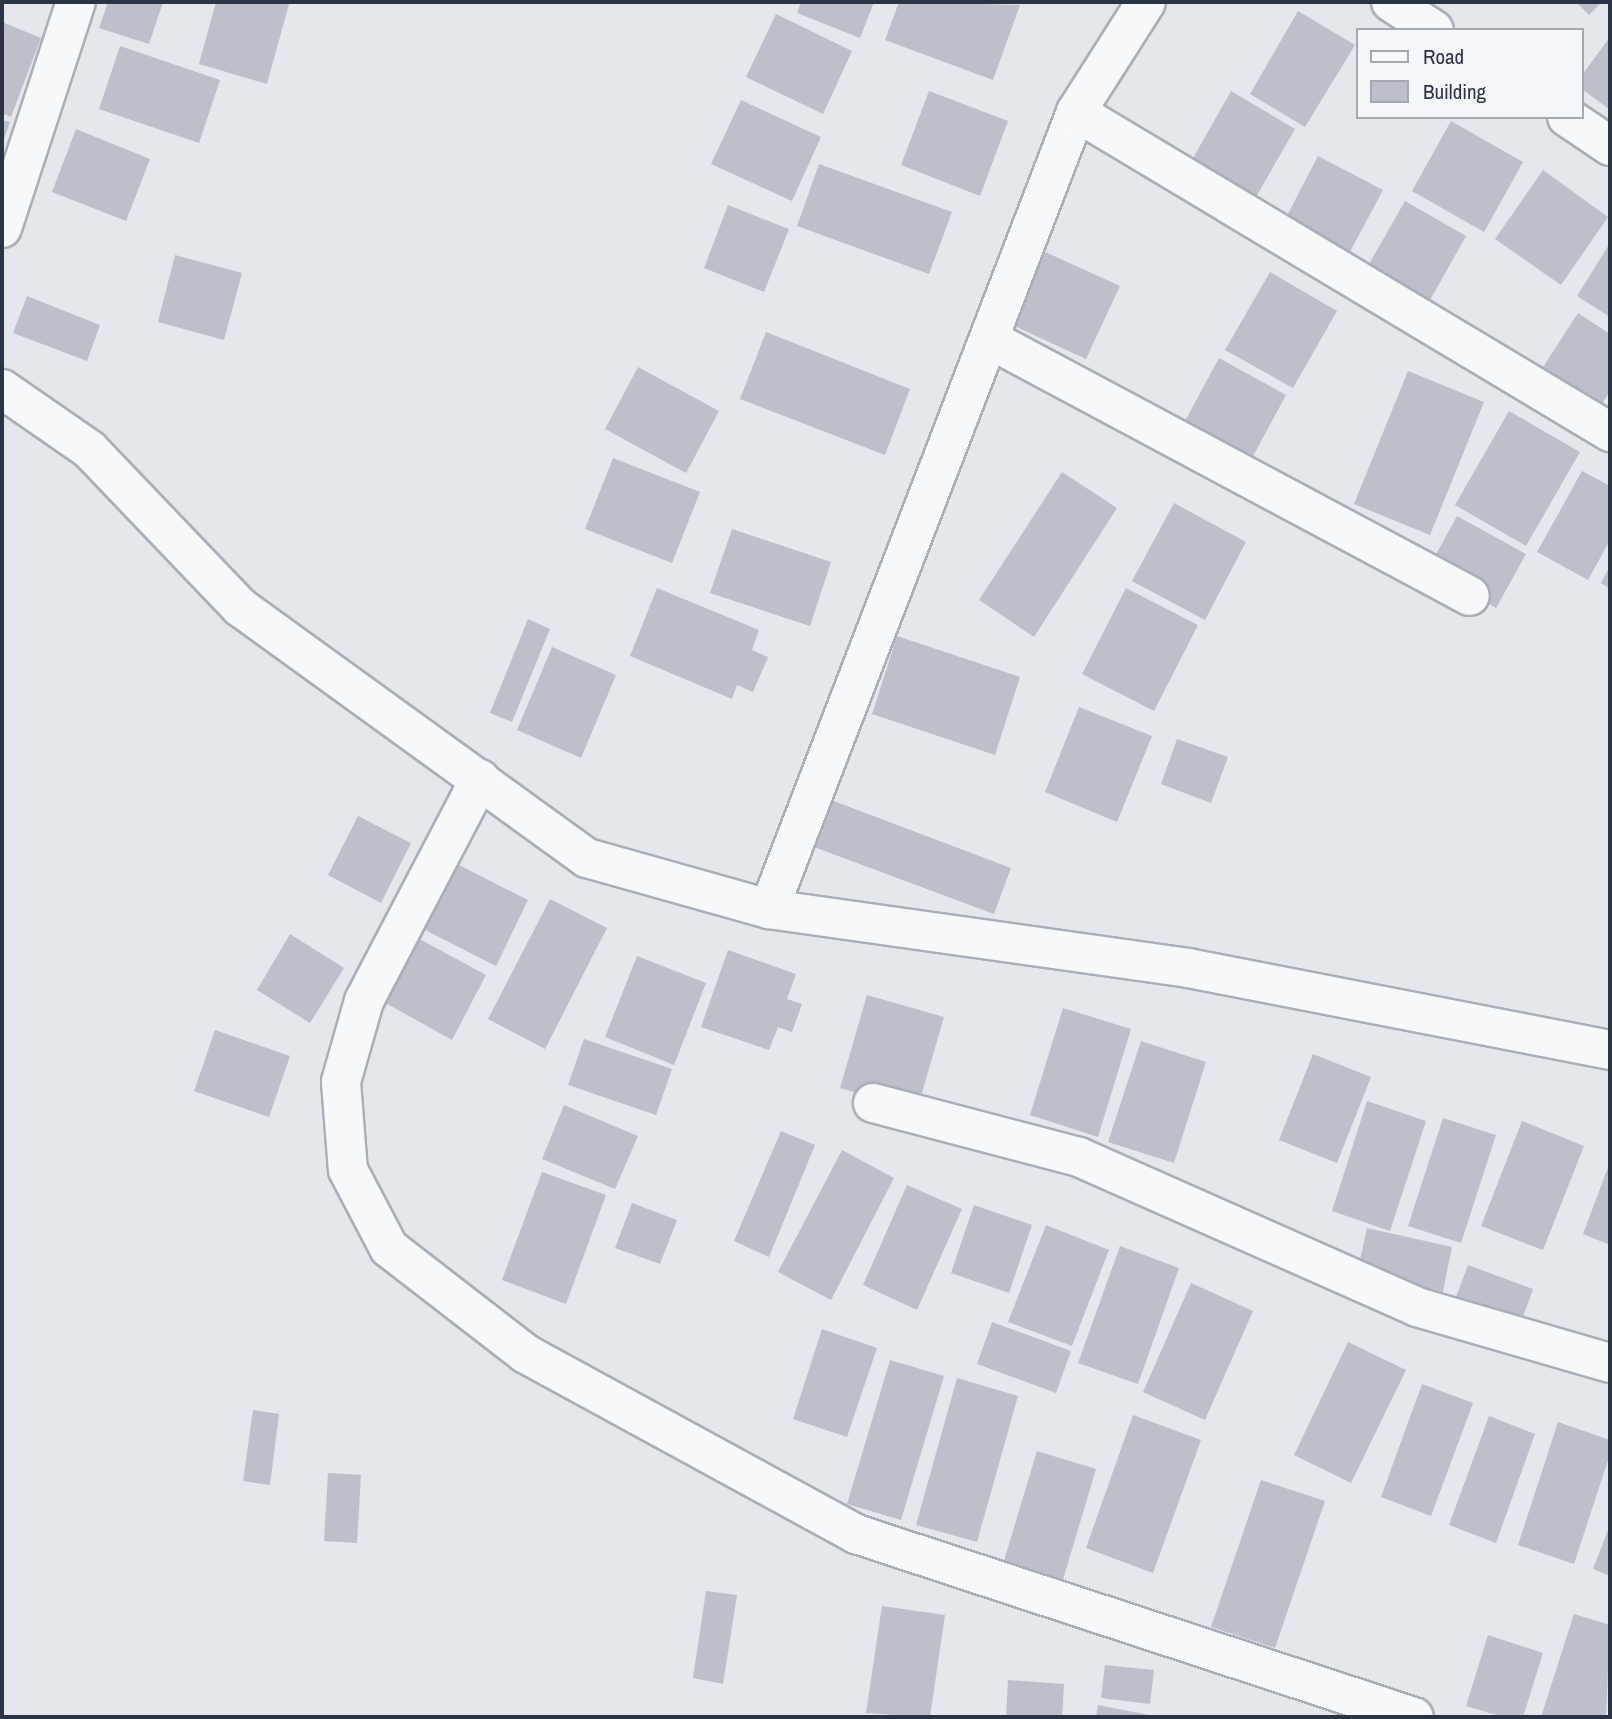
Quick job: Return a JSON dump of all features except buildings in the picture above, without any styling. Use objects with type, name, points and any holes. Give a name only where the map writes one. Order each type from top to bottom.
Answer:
[{"type":"street","points":[[2,228],[76,2]]},
{"type":"street","points":[[769,909],[1076,112],[1146,2]]},
{"type":"street","points":[[1391,2],[1431,28]]},
{"type":"street","points":[[1076,112],[1610,432]]},
{"type":"street","points":[[1570,119],[1610,146]]},
{"type":"street","points":[[989,339],[1470,596]]},
{"type":"street","points":[[2,390],[90,450],[240,607],[587,858],[769,909],[1188,968],[1610,1049]]},
{"type":"street","points":[[480,779],[364,1001],[341,1082],[348,1170],[389,1248],[526,1354],[856,1534],[1414,1717]]},
{"type":"street","points":[[873,1103],[1079,1157],[1417,1307],[1610,1363]]}]
